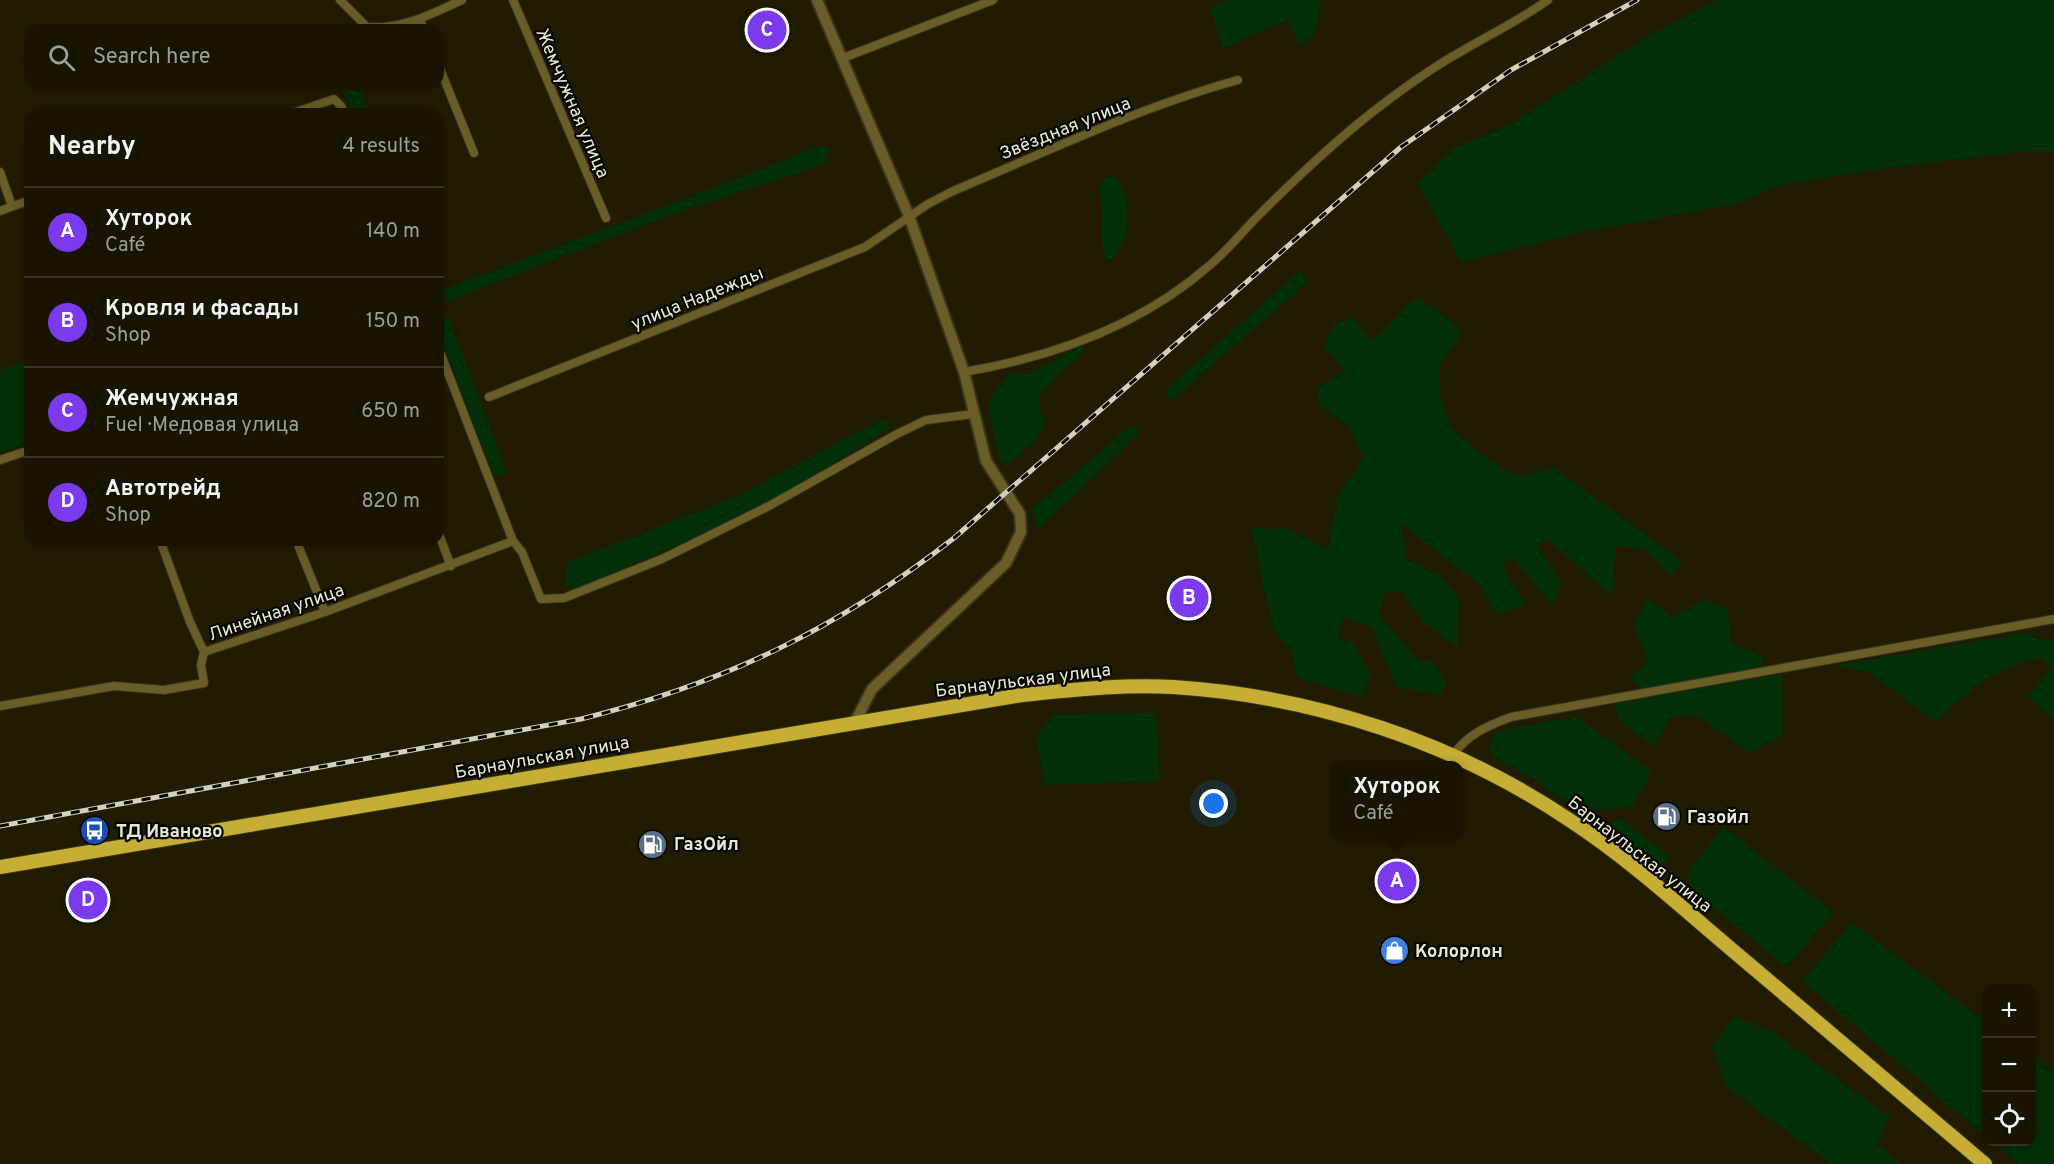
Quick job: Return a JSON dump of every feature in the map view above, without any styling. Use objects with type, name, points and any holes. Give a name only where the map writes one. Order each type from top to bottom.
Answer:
[{"type":"highway","name":"Барнаульская улица","points":[[0,867],[855,722],[1078,689],[1170,687],[1238,693],[1318,709],[1385,729],[1453,756],[1509,782],[1599,841],[1984,1164]]},
{"type":"street","points":[[340,0],[364,24]]},
{"type":"street","points":[[404,24],[420,20],[462,0]]},
{"type":"street","name":"Жемчужная улица","points":[[513,0],[606,218]]},
{"type":"street","points":[[817,0],[909,216],[963,372],[986,461],[1015,502],[1020,514],[1021,532],[1006,563],[872,689],[855,722]]},
{"type":"street","points":[[843,58],[993,0]]},
{"type":"street","points":[[963,372],[1016,363],[1076,342],[1129,320],[1168,297],[1211,265],[1294,181],[1382,105],[1460,51],[1526,16],[1548,0]]},
{"type":"street","points":[[420,20],[422,24]]},
{"type":"street","points":[[444,79],[474,153]]},
{"type":"street","name":"Звёздная улица","points":[[909,216],[953,191],[1042,154],[1204,89],[1238,80]]},
{"type":"street","points":[[308,108],[334,99],[342,108]]},
{"type":"street","points":[[0,172],[12,206]]},
{"type":"street","points":[[0,211],[24,202]]},
{"type":"street","name":"улица Надежды","points":[[489,397],[865,247],[909,216]]},
{"type":"street","points":[[444,363],[513,541],[522,552],[542,599],[564,598],[663,559],[769,506],[926,420],[974,414]]},
{"type":"street","points":[[0,460],[24,452]]},
{"type":"street","name":"Линейная улица","points":[[0,706],[114,686],[164,690],[204,683],[201,665],[204,652],[325,612],[513,541]]},
{"type":"street","points":[[162,546],[190,622],[204,652]]},
{"type":"street","points":[[298,546],[325,612]]},
{"type":"street","points":[[443,546],[451,566]]},
{"type":"street","points":[[1453,756],[1464,740],[1483,728],[1511,717],[2054,619]]},
{"type":"green space","points":[[1228,0],[1321,0],[1315,34],[1299,45],[1287,20],[1223,48],[1210,8]]},
{"type":"green space","points":[[1717,0],[2054,0],[2054,151],[2025,151],[1866,171],[1777,186],[1740,203],[1587,231],[1461,262],[1418,184],[1454,148],[1509,125],[1648,36]]},
{"type":"green space","points":[[343,90],[361,90],[367,108],[351,108]]},
{"type":"green space","points":[[816,147],[829,148],[826,160],[818,166],[673,214],[448,301],[444,294],[444,289]]},
{"type":"green space","points":[[1114,176],[1125,195],[1128,219],[1123,243],[1111,260],[1103,259],[1100,184],[1105,178]]},
{"type":"green space","points":[[1301,270],[1307,283],[1172,400],[1164,391]]},
{"type":"green space","points":[[1417,297],[1461,328],[1457,342],[1440,364],[1439,389],[1450,427],[1482,455],[1518,477],[1554,468],[1682,561],[1671,576],[1643,549],[1616,546],[1612,596],[1547,539],[1537,545],[1562,582],[1553,606],[1512,557],[1502,566],[1526,605],[1496,614],[1482,587],[1401,523],[1406,558],[1442,577],[1459,598],[1458,648],[1424,623],[1401,591],[1384,593],[1379,615],[1420,662],[1431,661],[1448,684],[1440,694],[1398,688],[1371,627],[1342,617],[1338,639],[1353,642],[1371,673],[1362,697],[1298,678],[1290,649],[1273,629],[1251,528],[1289,529],[1328,550],[1337,497],[1363,458],[1349,427],[1319,405],[1317,387],[1346,371],[1324,348],[1334,324],[1352,317],[1372,341]]},
{"type":"green space","points":[[449,317],[507,474],[494,476],[444,346],[444,319]]},
{"type":"green space","points":[[1083,345],[1085,351],[1041,392],[1038,400],[1045,425],[1037,439],[1008,464],[1000,460],[987,404],[1003,380],[1010,374],[1032,372]]},
{"type":"green space","points":[[24,362],[24,446],[0,452],[0,370]]},
{"type":"green space","points":[[887,421],[889,429],[763,508],[581,587],[566,586],[567,562],[736,497],[876,422]]},
{"type":"green space","points":[[1132,425],[1140,433],[1038,529],[1031,510]]},
{"type":"green space","points":[[1648,599],[1673,617],[1705,599],[1728,610],[1732,644],[1764,656],[1760,669],[1640,689],[1631,677],[1648,662],[1634,624]]},
{"type":"green space","points":[[2026,633],[2048,641],[2054,637],[2054,720],[2028,696],[2052,668],[2040,657],[2011,667],[1983,682],[1935,722],[1870,673],[1836,665]]},
{"type":"green space","points":[[1782,674],[1782,735],[1751,753],[1695,715],[1672,717],[1653,746],[1620,721],[1614,704]]},
{"type":"green space","points":[[1156,713],[1160,781],[1045,785],[1036,737],[1053,714]]},
{"type":"green space","points":[[1576,716],[1652,772],[1632,807],[1593,810],[1576,808],[1535,780],[1497,760],[1489,749],[1496,731]]},
{"type":"green space","points":[[1614,820],[1622,820],[1665,852],[1669,857],[1662,866],[1655,867],[1610,831],[1608,826]]},
{"type":"green space","points":[[1724,827],[1834,913],[1786,967],[1689,886],[1689,870]]},
{"type":"green space","points":[[1852,923],[1982,1019],[1982,1134],[1802,981]]},
{"type":"green space","points":[[1734,1017],[1770,1030],[1890,1117],[1877,1144],[1900,1164],[1831,1164],[1728,1088],[1712,1047]]},
{"type":"green space","points":[[2036,1059],[2054,1072],[2054,1164],[2018,1164],[1997,1146],[2036,1146]]},
{"type":"railway","points":[[0,826],[581,719],[683,689],[778,649],[823,626],[867,599],[954,538],[1401,147],[1511,70],[1637,0]]},
{"type":"place","name":"Жемчужная","points":[[767,30]]},
{"type":"place","name":"Кровля и фасады","points":[[1189,598]]},
{"type":"place","name":"Газойл","points":[[1666,817]]},
{"type":"place","name":"ТД Иваново","points":[[95,831]]},
{"type":"place","name":"ГазОйл","points":[[653,844]]},
{"type":"place","name":"Хуторок","points":[[1397,881]]},
{"type":"place","name":"Автотрейд","points":[[88,900]]},
{"type":"place","name":"Колорлон","points":[[1394,951]]}]
